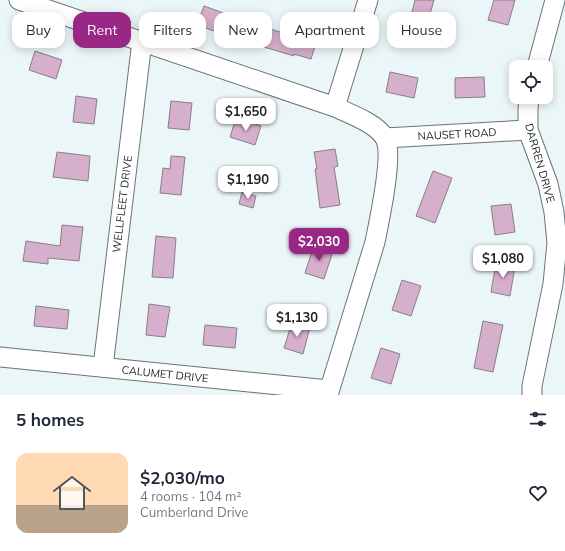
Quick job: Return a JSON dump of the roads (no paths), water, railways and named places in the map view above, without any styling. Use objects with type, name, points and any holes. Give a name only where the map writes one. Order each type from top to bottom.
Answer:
[{"type":"street","points":[[19,0],[139,40]]},
{"type":"street","points":[[336,107],[368,0]]},
{"type":"street","points":[[539,60],[555,0]]},
{"type":"street","name":"WELLFLEET DRIVE","points":[[103,368],[141,48]]},
{"type":"street","points":[[163,48],[336,107],[377,128],[385,138],[388,162],[379,224],[329,392]]},
{"type":"street","name":"DARREN DRIVE","points":[[528,104],[528,130],[548,184],[554,212],[557,243],[553,284],[532,386],[532,395]]},
{"type":"street","name":"NAUSET ROAD","points":[[385,138],[528,130]]},
{"type":"street","name":"CALUMET DRIVE","points":[[0,357],[329,392]]}]
